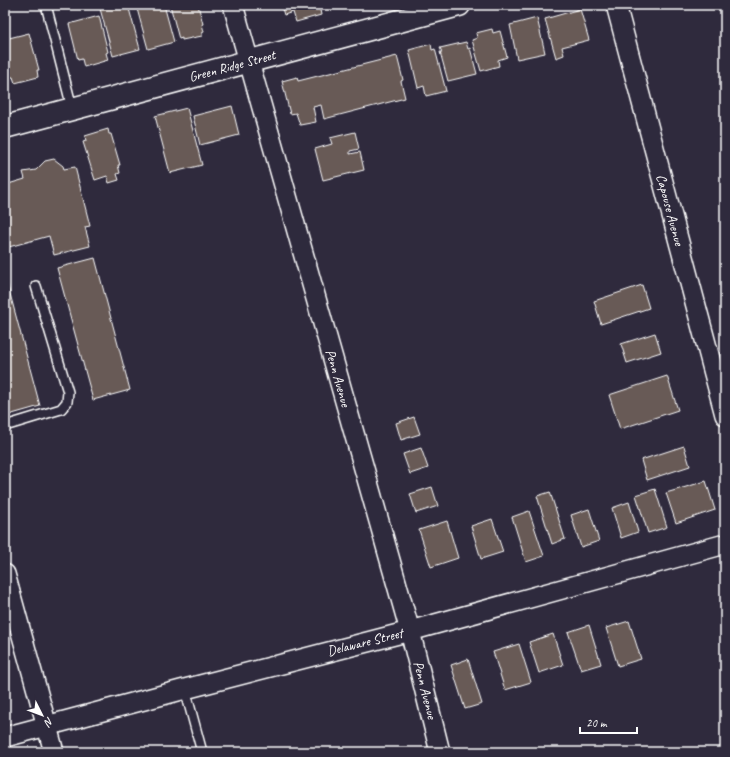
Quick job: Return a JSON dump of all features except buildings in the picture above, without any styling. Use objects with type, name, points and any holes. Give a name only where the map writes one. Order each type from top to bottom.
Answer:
[{"type":"main road","name":"Green Ridge Street","points":[[5,127],[459,5]]},
{"type":"street","name":"Penn Avenue","points":[[233,5],[410,631],[440,752]]},
{"type":"street","name":"Capouse Avenue","points":[[616,5],[725,415]]},
{"type":"street","name":"Delaware Street","points":[[5,738],[185,689],[410,631],[725,544]]},
{"type":"street","points":[[5,574],[54,752]]},
{"type":"lane","points":[[46,5],[72,108]]},
{"type":"lane","points":[[5,426],[61,409],[67,402],[68,392],[36,286]]},
{"type":"lane","points":[[185,689],[202,752]]}]
